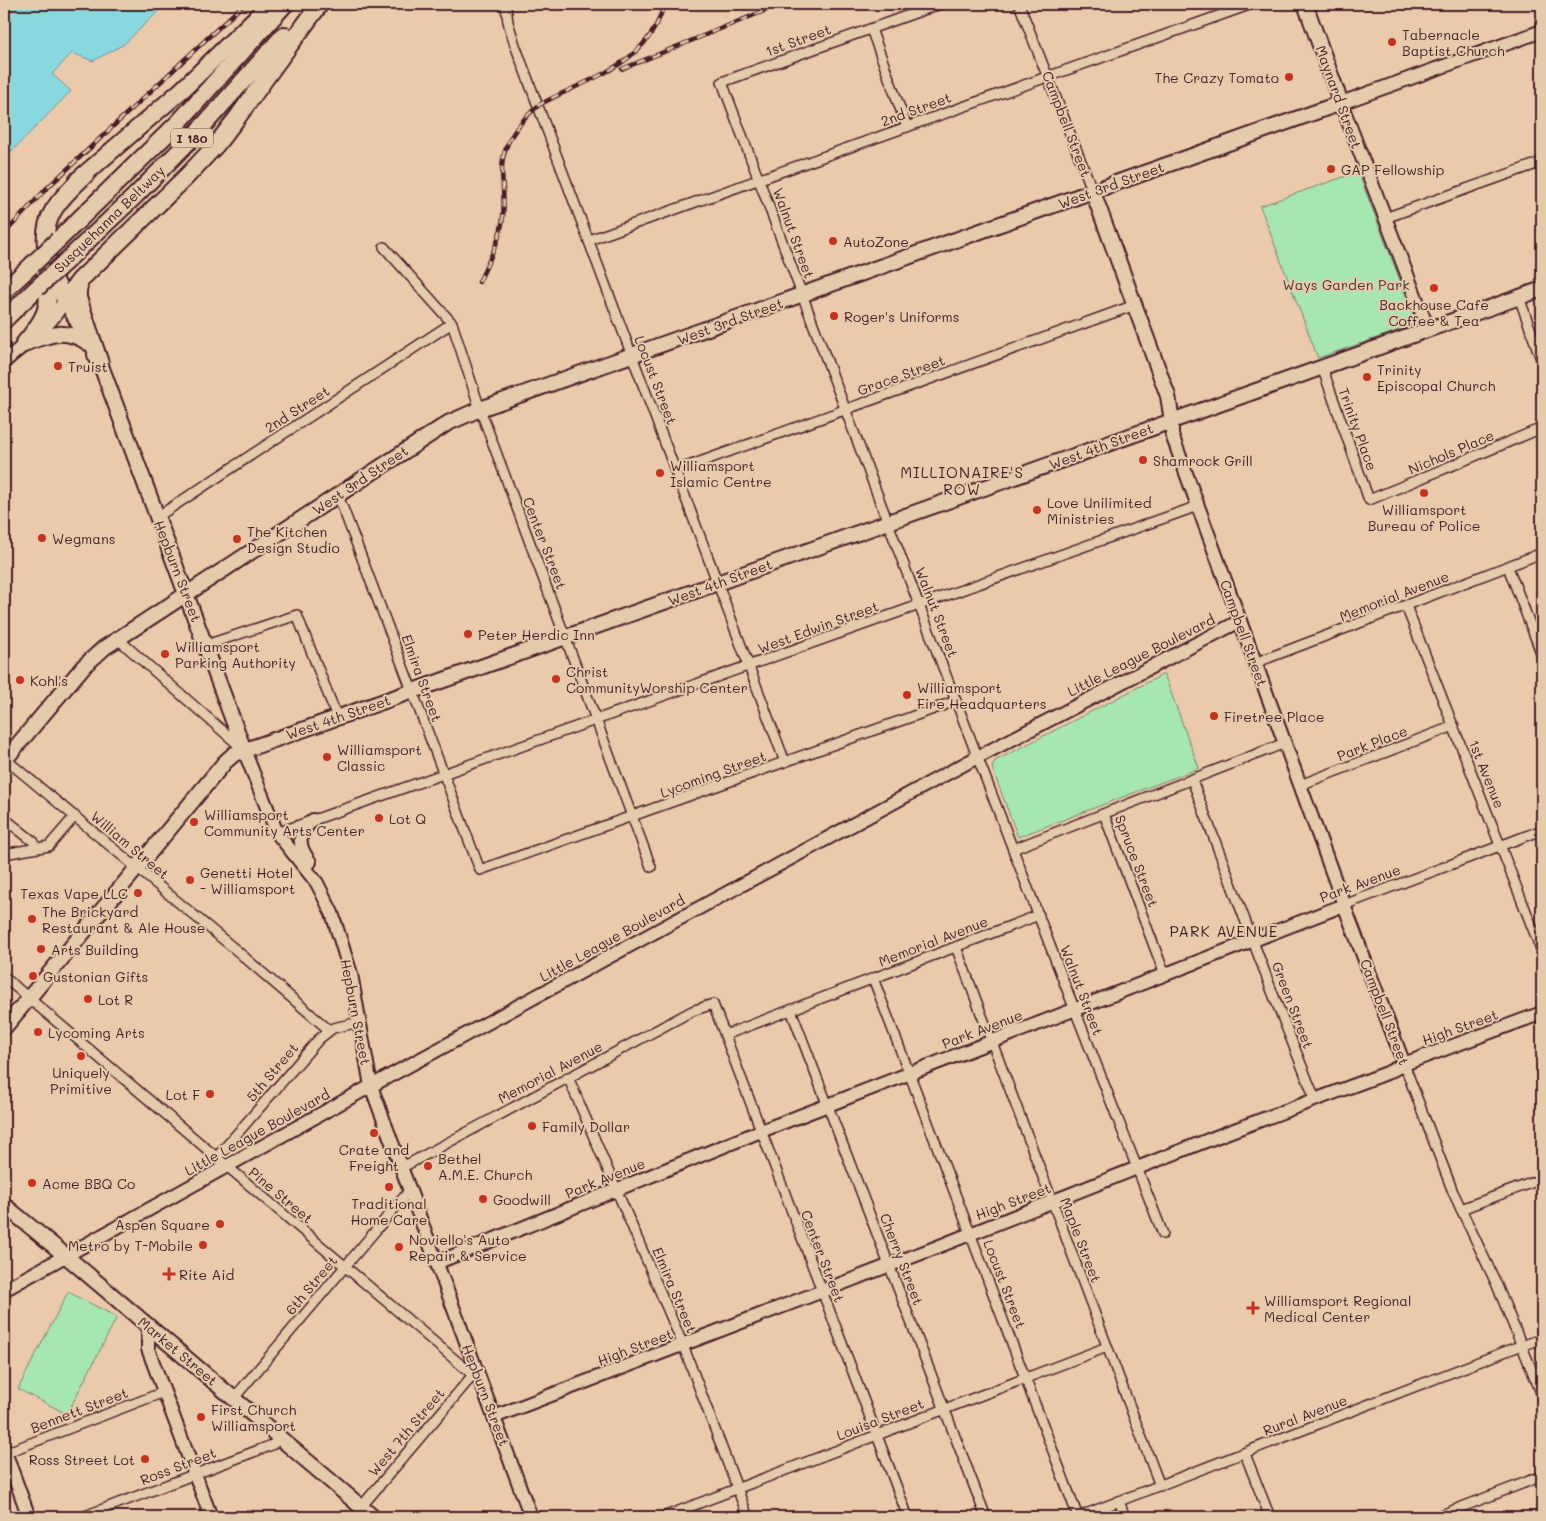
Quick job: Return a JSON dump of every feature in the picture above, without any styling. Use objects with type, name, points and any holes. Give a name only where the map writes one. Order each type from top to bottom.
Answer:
[{"type":"highway","points":[[24,344],[43,319],[49,301],[48,283],[39,242],[40,228],[50,203],[184,88],[270,4]]},
{"type":"highway","name":"Susquehanna Beltway","points":[[4,292],[178,124],[285,4]]},
{"type":"highway","name":"Susquehanna Beltway","points":[[4,320],[135,196],[193,137],[311,4]]},
{"type":"highway","points":[[86,174],[56,207],[46,229],[46,241],[53,276],[65,300],[80,280],[187,176],[216,145],[238,118],[274,65],[320,4]]},
{"type":"highway","points":[[80,280],[78,298],[100,363]]},
{"type":"main road","name":"Maynard Street","points":[[1305,4],[1341,103]]},
{"type":"main road","name":"West 3rd Street","points":[[4,760],[83,667],[98,653],[435,430],[480,409],[1341,103]]},
{"type":"main road","name":"Campbell Street","points":[[1093,192],[1168,396],[1172,421]]},
{"type":"main road","name":"West 4th Street","points":[[4,1028],[136,868],[225,762],[234,754],[566,638],[1542,289]]},
{"type":"main road","name":"Hepburn Street","points":[[65,300],[100,363],[244,750]]},
{"type":"main road","points":[[24,344],[47,335],[59,333],[76,336],[88,344]]},
{"type":"main road","name":"Market Street","points":[[4,1205],[374,1517]]},
{"type":"street","name":"1st Street","points":[[722,82],[940,4]]},
{"type":"street","name":"Campbell Street","points":[[1020,4],[1093,192]]},
{"type":"street","name":"2nd Street","points":[[589,240],[1252,4]]},
{"type":"street","name":"Locust Street","points":[[506,7],[508,22],[515,45],[786,762]]},
{"type":"street","points":[[872,29],[907,127]]},
{"type":"street","name":"West 3rd Street","points":[[1341,103],[1542,31]]},
{"type":"street","name":"Walnut Street","points":[[722,82],[977,757],[1163,1234]]},
{"type":"street","name":"Maynard Street","points":[[1341,103],[1428,329]]},
{"type":"street","points":[[1385,218],[1542,162]]},
{"type":"street","name":"Center Street","points":[[384,246],[452,323],[480,409],[651,867]]},
{"type":"street","points":[[1519,297],[1542,362]]},
{"type":"street","points":[[4,362],[49,324],[65,300]]},
{"type":"street","name":"Grace Street","points":[[675,471],[1135,305]]},
{"type":"street","name":"2nd Street","points":[[157,517],[452,323]]},
{"type":"street","name":"Trinity Place","points":[[1322,367],[1369,500]]},
{"type":"street","name":"Campbell Street","points":[[1172,421],[1172,435],[1404,1064],[1461,1209],[1496,1283],[1542,1395]]},
{"type":"street","name":"Nichols Place","points":[[1369,500],[1542,428]]},
{"type":"street","name":"Elmira Street","points":[[338,495],[480,870]]},
{"type":"street","name":"West Edwin Street","points":[[277,833],[1198,506]]},
{"type":"street","name":"Memorial Avenue","points":[[1255,663],[1542,553]]},
{"type":"street","points":[[1508,567],[1542,655]]},
{"type":"street","name":"1st Avenue","points":[[1406,606],[1502,846],[1542,952]]},
{"type":"street","points":[[206,645],[297,615],[338,717]]},
{"type":"street","name":"Little League Boulevard","points":[[4,1290],[371,1086],[977,757],[1240,621]]},
{"type":"street","points":[[118,638],[244,750]]},
{"type":"street","name":"Lycoming Street","points":[[480,870],[956,702]]},
{"type":"street","name":"Park Place","points":[[1300,785],[1454,726]]},
{"type":"street","points":[[1013,849],[1285,743]]},
{"type":"street","name":"Hepburn Street","points":[[244,750],[277,833],[317,883],[338,929],[351,974],[371,1086],[475,1375],[494,1416],[531,1517]]},
{"type":"street","name":"William Street","points":[[4,760],[75,816],[330,1030]]},
{"type":"street","name":"Green Street","points":[[1192,780],[1315,1099]]},
{"type":"street","name":"Spruce Street","points":[[1104,814],[1165,975]]},
{"type":"street","points":[[4,854],[50,846],[75,816]]},
{"type":"street","points":[[4,818],[34,842],[35,848]]},
{"type":"street","points":[[313,820],[302,831],[300,840],[303,851],[314,866],[317,883]]},
{"type":"street","name":"Park Avenue","points":[[436,1264],[761,1131],[1542,830]]},
{"type":"street","name":"Memorial Avenue","points":[[725,1035],[1039,915]]},
{"type":"street","name":"Maple Street","points":[[956,946],[1160,1486]]},
{"type":"street","name":"Pine Street","points":[[4,977],[226,1167],[475,1375]]},
{"type":"street","name":"Locust Street","points":[[873,978],[1027,1378],[1078,1517]]},
{"type":"street","name":"Center Street","points":[[713,1004],[908,1517]]},
{"type":"street","name":"Memorial Avenue","points":[[401,1168],[692,1011],[713,1004]]},
{"type":"street","name":"Cherry Street","points":[[791,1010],[986,1517]]},
{"type":"street","name":"High Street","points":[[494,1416],[1386,1073],[1404,1064],[1542,1013]]},
{"type":"street","name":"5th Street","points":[[216,1158],[306,1053],[330,1030],[360,1022]]},
{"type":"street","name":"Elmira Street","points":[[568,1077],[683,1344],[748,1517]]},
{"type":"street","points":[[1461,1209],[1542,1179]]},
{"type":"street","name":"6th Street","points":[[234,1398],[409,1191]]},
{"type":"street","points":[[148,1325],[148,1349],[211,1517]]},
{"type":"street","name":"Rural Avenue","points":[[1078,1517],[1542,1339]]},
{"type":"street","name":"Louisa Street","points":[[663,1517],[1107,1346]]},
{"type":"street","name":"West 7th Street","points":[[361,1507],[475,1375]]},
{"type":"street","name":"Bennett Street","points":[[4,1451],[164,1392]]},
{"type":"street","name":"Ross Street","points":[[82,1517],[272,1445],[281,1438]]},
{"type":"street","points":[[4,1451],[29,1517]]},
{"type":"street","points":[[1245,1454],[1270,1517]]},
{"type":"street","points":[[1436,1517],[1542,1476]]},
{"type":"street","points":[[1119,1502],[1125,1517]]},
{"type":"green space","name":"Ways Garden Park","points":[[1358,172],[1417,324],[1318,358],[1260,206]]},
{"type":"green space","points":[[1164,674],[1199,768],[1018,837],[992,768],[995,761]]},
{"type":"green space","points":[[68,1292],[117,1317],[67,1414],[18,1389]]},
{"type":"water","points":[[4,4],[166,4],[124,44],[93,61],[72,53],[52,74],[71,91],[5,158]]},
{"type":"railway","points":[[4,234],[46,189],[244,4]]},
{"type":"railway","points":[[479,282],[500,234],[504,204],[503,158],[514,132],[539,105],[596,78],[631,56],[645,42],[656,25],[664,4]]},
{"type":"railway","points":[[622,69],[781,4]]},
{"type":"place","name":"Tabernacle Baptist Church","points":[[1392,42]]},
{"type":"place","name":"The Crazy Tomato","points":[[1289,77]]},
{"type":"place","name":"GAP Fellowship","points":[[1331,169]]},
{"type":"place","name":"AutoZone","points":[[833,241]]},
{"type":"place","name":"Backhouse Cafe Coffee & Tea","points":[[1434,288]]},
{"type":"place","name":"Roger's Uniforms","points":[[834,316]]},
{"type":"place","name":"Truist","points":[[58,366]]},
{"type":"place","name":"Trinity Episcopal Church","points":[[1367,377]]},
{"type":"place","name":"Shamrock Grill","points":[[1143,460]]},
{"type":"place","name":"Williamsport Islamic Centre","points":[[660,473]]},
{"type":"place","name":"Williamsport Bureau of Police","points":[[1424,493]]},
{"type":"place","name":"Love Unilimited Ministries","points":[[1037,510]]},
{"type":"place","name":"Wegmans","points":[[42,538]]},
{"type":"place","name":"The Kitchen Design Studio","points":[[237,539]]},
{"type":"place","name":"Peter Herdic Inn","points":[[468,634]]},
{"type":"place","name":"Williamsport Parking Authority","points":[[165,654]]},
{"type":"place","name":"Christ CommunityWorship Center","points":[[556,679]]},
{"type":"place","name":"Kohl's","points":[[20,680]]},
{"type":"place","name":"Williamsport Fire Headquarters","points":[[907,695]]},
{"type":"place","name":"Firetree Place","points":[[1214,716]]},
{"type":"place","name":"Williamsport Classic","points":[[327,757]]},
{"type":"place","name":"Lot Q","points":[[379,818]]},
{"type":"place","name":"Williamsport Community Arts Center","points":[[194,822]]},
{"type":"place","name":"Genetti Hotel - Williamsport","points":[[190,880]]},
{"type":"place","name":"Texas Vape LLC","points":[[138,893]]},
{"type":"place","name":"The Brickyard Restaurant & Ale House","points":[[32,919]]},
{"type":"place","name":"Arts Building","points":[[41,949]]},
{"type":"place","name":"Gustonian Gifts","points":[[33,976]]},
{"type":"place","name":"Lot R","points":[[88,999]]},
{"type":"place","name":"Lycoming Arts","points":[[38,1032]]},
{"type":"place","name":"Uniquely Primitive","points":[[81,1056]]},
{"type":"place","name":"Lot F","points":[[210,1094]]},
{"type":"place","name":"Family Dollar","points":[[532,1126]]},
{"type":"place","name":"Crate and Freight","points":[[374,1133]]},
{"type":"place","name":"Bethel A.M.E. Church","points":[[428,1166]]},
{"type":"place","name":"Acme BBQ Co","points":[[32,1183]]},
{"type":"place","name":"Traditional Home Care","points":[[389,1187]]},
{"type":"place","name":"Goodwill","points":[[483,1199]]},
{"type":"place","name":"Aspen Square","points":[[220,1224]]},
{"type":"place","name":"Metro by T-Mobile","points":[[203,1245]]},
{"type":"place","name":"Noviello's Auto Repair & Service","points":[[399,1247]]},
{"type":"place","name":"Rite Aid","points":[[169,1274]]},
{"type":"place","name":"Williamsport Regional Medical Center","points":[[1253,1308]]},
{"type":"place","name":"First Church Williamsport","points":[[201,1417]]},
{"type":"place","name":"Ross Street Lot","points":[[145,1459]]},
{"type":"district","name":"MILLIONAIRE'S ROW","points":[[962,480]]},
{"type":"district","name":"PARK AVENUE","points":[[1224,931]]}]
